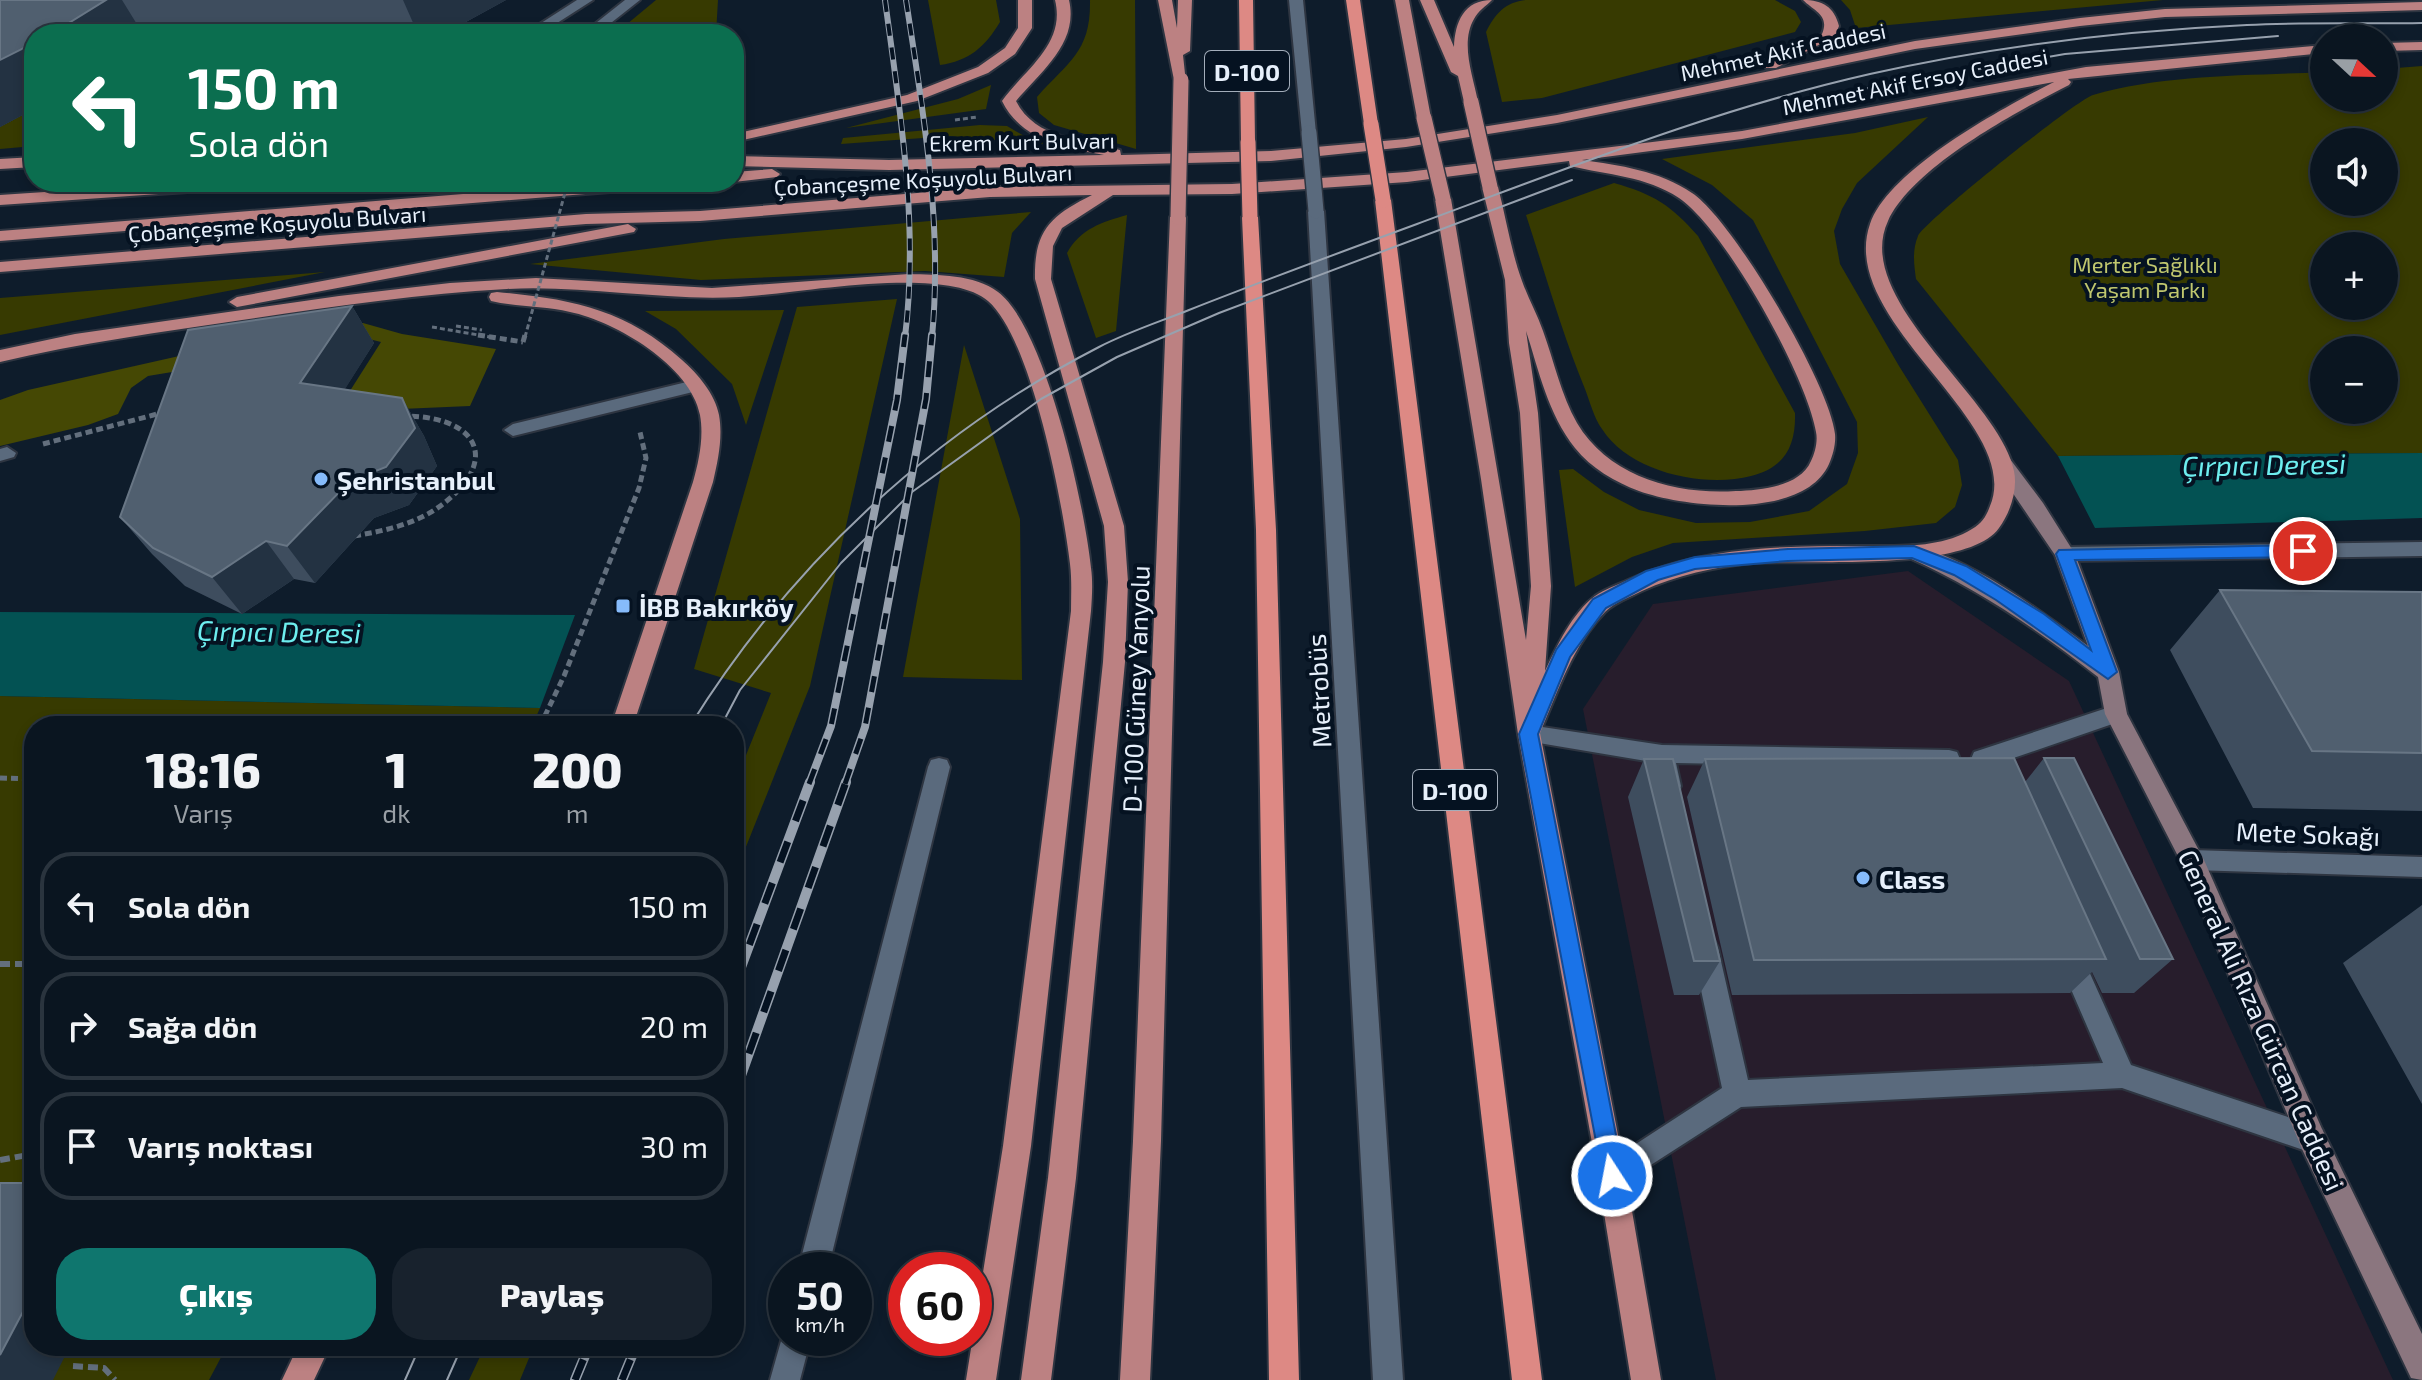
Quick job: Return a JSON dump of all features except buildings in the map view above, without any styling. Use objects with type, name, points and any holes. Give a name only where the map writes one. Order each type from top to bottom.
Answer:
[{"type":"highway","name":"D-100","points":[[1246,0],[1250,217],[1266,530],[1284,1380]]},
{"type":"highway","name":"D-100","points":[[1353,0],[1383,200],[1527,1380]]},
{"type":"main road","points":[[744,136],[908,100],[986,69],[1008,52],[1023,30],[1025,0]]},
{"type":"main road","points":[[1062,0],[1065,23],[1057,46],[1009,101],[1013,113],[1022,123],[1041,133],[1103,151],[1155,161]]},
{"type":"main road","points":[[1165,0],[1181,80]]},
{"type":"main road","name":"D-100 Güney Yanyolu","points":[[1135,1380],[1148,1125],[1185,0]]},
{"type":"main road","points":[[1402,0],[1443,199],[1491,479],[1529,734],[1612,1176],[1646,1380]]},
{"type":"main road","points":[[1427,0],[1471,102]]},
{"type":"main road","points":[[1485,0],[1469,10],[1461,27],[1461,51],[1513,280],[1568,424],[1593,455],[1624,477],[1668,494],[1716,501],[1764,496],[1804,481],[1819,466],[1826,436],[1813,394],[1728,239],[1698,205],[1662,183],[1626,170],[1575,163],[1514,162]]},
{"type":"main road","points":[[1738,83],[1828,36],[1832,26],[1829,14],[1810,0]]},
{"type":"main road","name":"Mehmet Akif Caddesi","points":[[1155,161],[1271,156],[1406,143],[1634,105],[1915,45],[2094,20],[2210,11],[2422,6]]},
{"type":"main road","points":[[2398,47],[2422,46]]},
{"type":"main road","name":"Mehmet Akif Ersoy Caddesi","points":[[1514,162],[1742,135],[2086,71],[2310,50]]},
{"type":"main road","points":[[1529,734],[1562,654],[1600,604],[1652,575],[1695,563],[1788,555],[1914,552],[1958,543],[1990,526],[2007,485],[2003,464],[1884,290],[1876,258],[1877,226],[1889,204],[1922,173],[1970,137],[2038,95],[2086,71]]},
{"type":"main road","points":[[744,123],[817,119]]},
{"type":"main road","points":[[744,161],[889,165]]},
{"type":"main road","name":"Ekrem Kurt Bulvarı","points":[[889,165],[1155,161]]},
{"type":"main road","name":"Çobançeşme Koşuyolu Bulvarı","points":[[0,267],[586,219],[700,216],[990,192],[1232,189],[1407,177],[1514,162]]},
{"type":"main road","points":[[0,164],[24,163]]},
{"type":"main road","name":"Çobançeşme Koşuyolu Bulvarı","points":[[744,176],[889,165]]},
{"type":"main road","points":[[1036,1380],[1062,1178],[1114,662],[1118,582],[1114,526],[1043,279],[1041,257],[1063,216],[1113,191]]},
{"type":"main road","points":[[0,200],[116,192]]},
{"type":"main road","name":"Çobançeşme Koşuyolu Bulvarı","points":[[0,236],[548,192]]},
{"type":"main road","points":[[0,356],[231,303],[700,216]]},
{"type":"main road","points":[[62,342],[384,295],[506,284],[571,283],[690,294],[902,279],[943,280],[970,285],[991,294],[1006,307],[1023,340],[1051,427],[1081,563],[1081,611],[1017,1146],[981,1380]]},
{"type":"main road","points":[[1513,280],[1518,343],[1529,413],[1541,586],[1529,734]]},
{"type":"main road","points":[[436,292],[546,301],[620,321],[657,345],[691,378],[710,415],[705,476],[678,567],[626,716]]},
{"type":"main road","name":"General Ali Rıza Gürcan Caddesi","points":[[2003,464],[2065,554],[2108,672],[2116,714],[2192,860],[2312,1139],[2422,1367]]},
{"type":"main road","points":[[1914,552],[1960,571],[2002,596],[2037,618],[2108,672]]},
{"type":"main road","points":[[297,1380],[310,1356]]},
{"type":"street","points":[[547,24],[586,0]]},
{"type":"street","points":[[602,24],[633,0]]},
{"type":"street","name":"Metrobüs","points":[[1296,0],[1316,211],[1388,1380]]},
{"type":"street","points":[[513,430],[695,386]]},
{"type":"street","points":[[2065,554],[2422,549]]},
{"type":"street","points":[[1529,734],[1662,754],[1982,759],[2116,714]]},
{"type":"street","points":[[1662,754],[1676,816]]},
{"type":"street","points":[[1982,759],[2001,802]]},
{"type":"street","points":[[818,1252],[939,767]]},
{"type":"street","name":"Mete Sokağı","points":[[2192,860],[2422,867]]},
{"type":"street","points":[[1700,924],[1737,1094]]},
{"type":"street","points":[[2058,931],[2122,1075]]},
{"type":"street","points":[[1612,1176],[1737,1094],[2122,1075],[2312,1139]]},
{"type":"street","points":[[785,1380],[791,1356]]},
{"type":"path","points":[[426,326],[523,342],[565,192]]},
{"type":"path","points":[[431,321],[515,335]]},
{"type":"path","points":[[545,716],[564,676],[639,488],[646,458],[629,403]]},
{"type":"path","points":[[4,454],[164,413]]},
{"type":"path","points":[[346,537],[381,532],[415,520],[445,503],[466,482],[475,461],[474,441],[462,426],[441,416],[396,417]]},
{"type":"path","points":[[0,778],[24,779]]},
{"type":"path","points":[[0,964],[24,964]]},
{"type":"path","points":[[0,1160],[24,1156]]},
{"type":"path","points":[[73,1366],[104,1368],[115,1380]]},
{"type":"shaded area","points":[[363,323],[402,334],[496,349],[470,406],[401,409],[348,394],[381,342],[369,339],[148,376],[131,388],[118,414],[88,425],[0,446],[0,400],[28,390],[237,343]]},
{"type":"shaded area","points":[[1908,571],[2069,681],[2393,1380],[1716,1380],[1583,709],[1653,604]]},
{"type":"green space","points":[[656,0],[718,0],[717,24],[627,24]]},
{"type":"green space","points":[[928,0],[996,0],[1000,22],[975,51],[960,60],[940,65]]},
{"type":"green space","points":[[1090,0],[1135,0],[1136,149],[1054,125],[1039,113],[1037,97],[1082,44],[1087,32]]},
{"type":"green space","points":[[1526,0],[1775,0],[1795,11],[1801,22],[1795,32],[1542,98],[1502,102],[1486,32],[1502,10],[1512,3]]},
{"type":"green space","points":[[1841,0],[2163,0],[1856,28],[1850,10]]},
{"type":"green space","name":"Merter Sağlıklı Yaşam Parkı","points":[[2422,66],[2422,453],[2058,456],[1916,279],[1914,263],[1918,236],[2032,138],[2093,95],[2149,83],[2310,72],[2310,112],[2398,112],[2398,68]]},
{"type":"green space","points":[[991,85],[986,109],[846,128],[958,99]]},
{"type":"green space","points":[[24,114],[24,147],[0,149],[0,127]]},
{"type":"green space","points":[[1928,117],[1857,183],[1834,231],[1840,264],[1958,460],[1962,485],[1955,507],[1936,523],[1865,531],[1673,543],[1632,557],[1575,587],[1559,470],[1573,469],[1604,492],[1639,510],[1696,523],[1750,522],[1809,511],[1847,484],[1858,453],[1857,422],[1753,220],[1712,185],[1662,159],[1855,133]]},
{"type":"green space","points":[[980,125],[1007,126],[1031,140],[1064,146],[950,136],[841,144],[843,138]]},
{"type":"green space","points":[[1614,183],[1660,202],[1698,236],[1795,413],[1793,435],[1786,454],[1763,472],[1712,480],[1670,474],[1631,457],[1599,425],[1526,215]]},
{"type":"green space","points":[[1031,212],[1012,233],[1004,277],[925,271],[701,280],[530,264],[724,239]]},
{"type":"green space","points":[[1127,215],[1116,331],[1096,338],[1067,253],[1085,232]]},
{"type":"green space","points":[[325,272],[0,335],[0,298]]},
{"type":"green space","points":[[897,299],[810,686],[744,852],[744,760],[771,693],[694,669],[797,307]]},
{"type":"green space","points":[[784,310],[746,425],[732,384],[676,329],[645,311]]},
{"type":"green space","points":[[964,345],[1020,519],[1022,680],[903,677]]},
{"type":"green space","points":[[0,696],[540,708],[536,716],[24,716],[24,1356],[222,1356],[209,1380],[0,1380]]},
{"type":"green space","points":[[480,1356],[530,1356],[520,1380],[469,1380]]},
{"type":"water","name":"Çırpıcı Deresi","points":[[2422,453],[2422,518],[2095,528],[2058,456]]},
{"type":"water","name":"Çırpıcı Deresi","points":[[0,612],[575,615],[540,708],[0,696]]},
{"type":"tram line","points":[[697,716],[772,611],[819,558],[869,509],[978,420],[1037,382],[1132,332],[1529,182],[1698,122],[1870,74],[2010,48],[2152,31],[2269,24],[2422,23]]},
{"type":"tram line","points":[[1846,92],[2065,54],[2278,36]]},
{"type":"tram line","points":[[726,716],[740,690],[841,563],[912,492],[1041,399],[1117,357],[1219,313],[1572,180]]},
{"type":"tram line","points":[[405,1380],[416,1356]]},
{"type":"tram line","points":[[447,1380],[458,1356]]},
{"type":"railway","points":[[885,0],[902,126],[909,210],[909,295],[905,337]]},
{"type":"railway","points":[[906,0],[930,167],[935,252],[932,337]]},
{"type":"railway","points":[[809,784],[831,726],[897,400],[905,335]]},
{"type":"railway","points":[[845,784],[865,727],[926,399],[932,335]]},
{"type":"railway","points":[[744,959],[810,782]]},
{"type":"railway","points":[[744,1067],[846,782]]},
{"type":"railway","points":[[575,1380],[585,1356]]},
{"type":"railway","points":[[622,1380],[632,1356]]},
{"type":"place","name":"Şehristanbul","points":[[321,479]]},
{"type":"place","name":"İBB Bakırköy","points":[[623,606]]},
{"type":"place","name":"Class","points":[[1863,878]]},
{"type":"route","points":[[1612,1176],[1529,734],[1562,654],[1600,604],[1652,575],[1695,563],[1788,555],[1914,552],[1960,571],[2002,596],[2037,618],[2108,672],[2065,554],[2303,551]]}]
